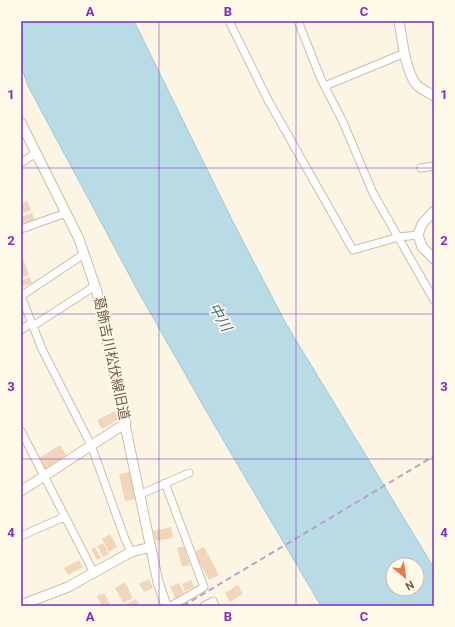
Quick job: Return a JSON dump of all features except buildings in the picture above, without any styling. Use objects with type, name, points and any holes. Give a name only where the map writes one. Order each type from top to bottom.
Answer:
[{"type":"street","points":[[229,21],[268,100],[353,250],[399,237],[418,235]]},
{"type":"street","points":[[298,21],[324,86],[343,122],[373,193],[434,300]]},
{"type":"street","points":[[399,21],[405,53],[415,84],[434,96]]},
{"type":"street","points":[[324,86],[405,53]]},
{"type":"street","name":"葛飾吉川松伏線旧道","points":[[21,123],[66,213],[84,254],[95,286],[126,423],[158,582],[166,606]]},
{"type":"street","points":[[21,163],[36,153]]},
{"type":"street","points":[[421,168],[434,166]]},
{"type":"street","points":[[434,211],[422,224],[418,235],[422,247],[434,259]]},
{"type":"street","points":[[21,229],[66,213]]},
{"type":"street","points":[[84,254],[21,296],[42,349],[91,445],[131,552]]},
{"type":"street","points":[[21,330],[32,324],[36,324],[95,286]]},
{"type":"street","points":[[21,491],[126,423]]},
{"type":"street","points":[[21,431],[94,573]]},
{"type":"street","points":[[141,494],[189,473]]},
{"type":"street","points":[[165,483],[204,587],[170,606]]},
{"type":"street","points":[[21,536],[64,517]]},
{"type":"street","points":[[21,605],[56,593],[131,552],[151,547]]},
{"type":"street","points":[[204,606],[213,601],[215,606]]},
{"type":"water","name":"中川","points":[[21,21],[134,21],[232,220],[285,322],[434,568],[434,606],[321,606],[212,421],[139,293],[28,86],[21,66]]},
{"type":"railway","points":[[183,606],[434,456]]}]
